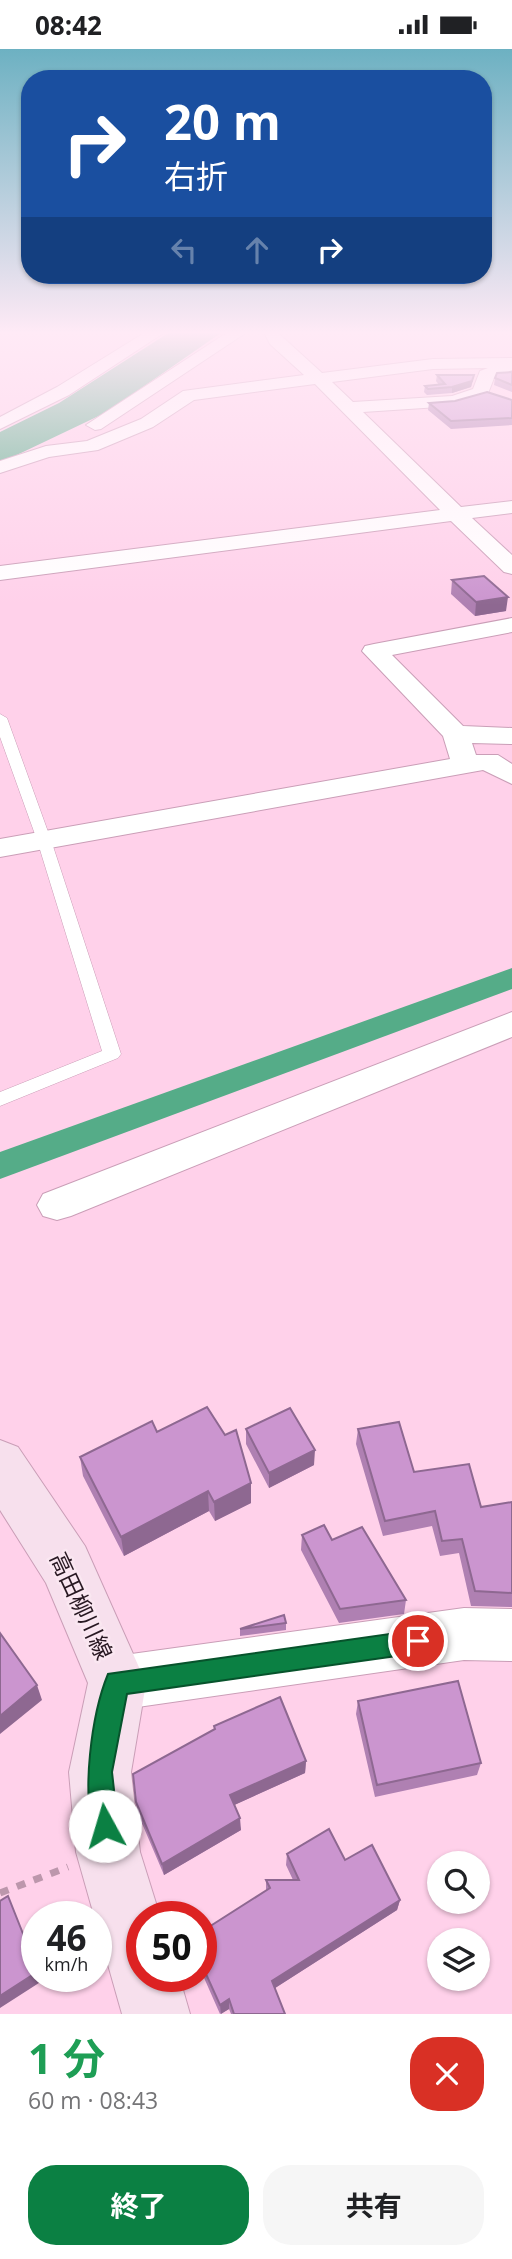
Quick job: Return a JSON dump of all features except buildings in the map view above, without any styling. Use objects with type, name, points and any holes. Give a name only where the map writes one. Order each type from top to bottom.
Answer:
[{"type":"main road","name":"高田柳川線","points":[[0,1464],[66,1565],[117,1683],[100,1772],[108,1852],[126,1912]]},
{"type":"main road","points":[[150,1992],[156,2014]]},
{"type":"street","points":[[46,452],[98,422]]},
{"type":"street","points":[[0,467],[46,452],[91,446],[149,422]]},
{"type":"street","points":[[363,422],[453,513],[512,567]]},
{"type":"street","points":[[0,573],[512,507]]},
{"type":"street","points":[[466,765],[456,734],[374,651],[512,625]]},
{"type":"street","points":[[456,734],[512,736]]},
{"type":"street","points":[[0,848],[488,761],[512,776]]},
{"type":"street","points":[[57,1205],[512,1024]]},
{"type":"street","points":[[117,1683],[325,1656],[464,1634],[512,1636]]},
{"type":"lane","points":[[0,718],[44,840],[112,1053],[0,1099]]},
{"type":"path","points":[[0,1893],[108,1852]]},
{"type":"shaded area","points":[[21,422],[87,422],[0,463],[0,432]]},
{"type":"waterway","points":[[0,1166],[512,978]]},
{"type":"route","points":[[105,1826],[100,1772],[117,1683],[418,1641]]}]
